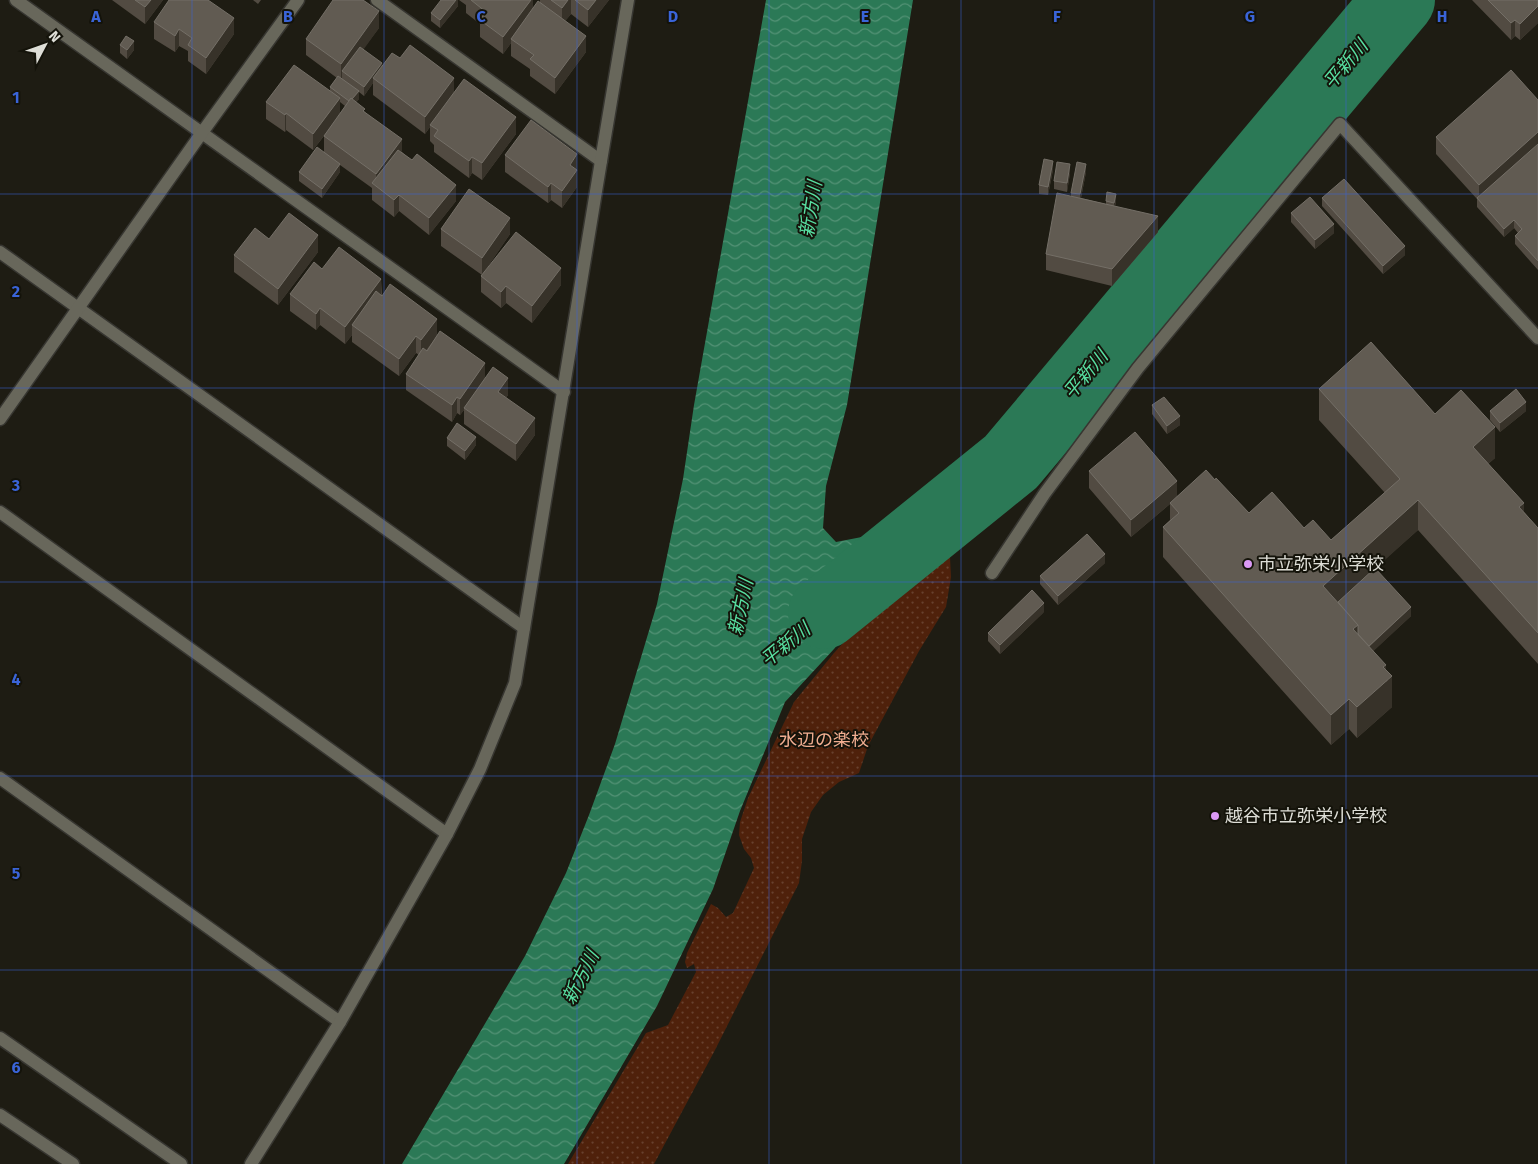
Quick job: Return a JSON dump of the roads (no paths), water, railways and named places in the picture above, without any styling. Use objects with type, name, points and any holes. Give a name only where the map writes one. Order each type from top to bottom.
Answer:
[{"type":"street","points":[[16,0],[564,392]]},
{"type":"street","points":[[0,419],[298,0]]},
{"type":"street","points":[[377,0],[601,161]]},
{"type":"street","points":[[251,1164],[340,1022],[447,834],[480,769],[515,683],[628,0]]},
{"type":"street","points":[[992,573],[1045,493],[1138,368],[1340,124],[1538,338]]},
{"type":"street","points":[[0,252],[524,628]]},
{"type":"street","points":[[0,512],[447,834]]},
{"type":"street","points":[[0,778],[340,1022]]},
{"type":"street","points":[[0,1038],[182,1164]]},
{"type":"street","points":[[0,1115],[73,1164]]},
{"type":"water","name":"新方川","points":[[766,0],[913,0],[847,405],[826,486],[823,528],[836,542],[867,536],[886,525],[908,558],[834,649],[785,702],[740,811],[713,889],[657,1006],[564,1164],[402,1164],[525,956],[566,873],[615,744],[657,604],[683,479],[694,405]]},
{"type":"waterway","name":"平新川","points":[[824,613],[1011,462],[1399,0]]},
{"type":"place","name":"市立弥栄小学校","points":[[1248,564]]},
{"type":"place","name":"越谷市立弥栄小学校","points":[[1215,816]]},
{"type":"park label","name":"水辺の楽校","points":[[824,740]]}]
